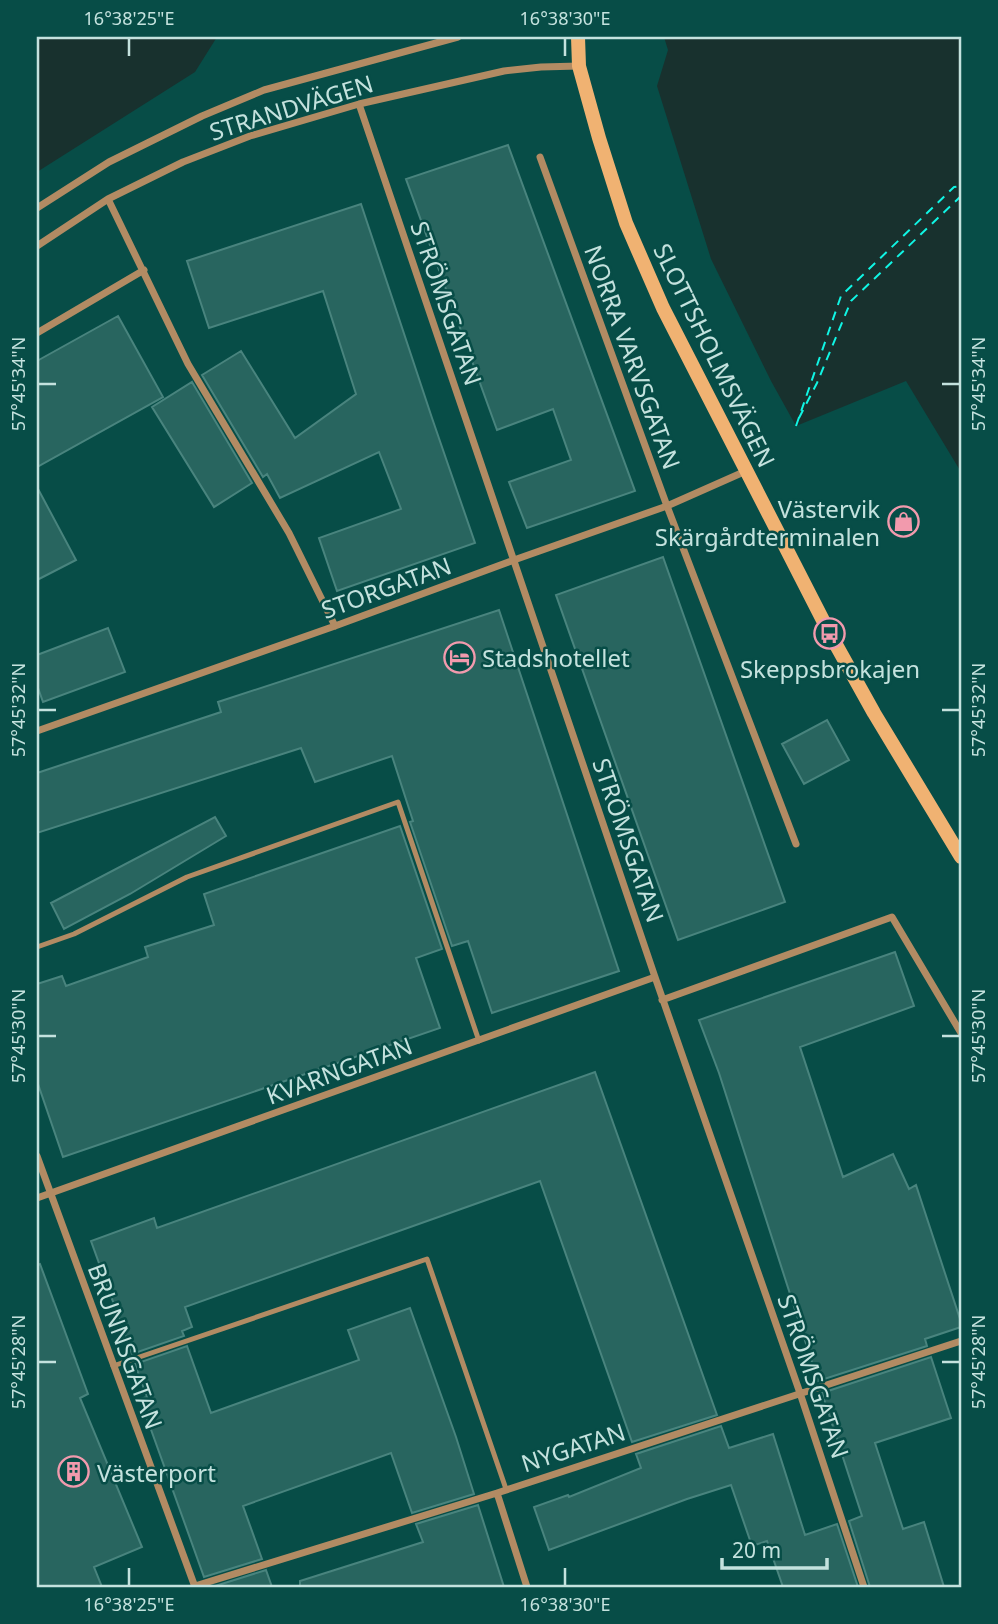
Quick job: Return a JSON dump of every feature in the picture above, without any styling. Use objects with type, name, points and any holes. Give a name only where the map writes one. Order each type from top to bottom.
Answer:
[{"type":"street","points":[[37,208],[110,162],[202,116],[264,90],[458,37]]},
{"type":"street","name":"SLOTTSHOLMSVÄGEN","points":[[578,37],[579,66],[599,138],[626,223],[663,308],[798,574],[874,713],[961,857]]},
{"type":"street","name":"STRANDVÄGEN","points":[[37,246],[108,199],[183,162],[250,136],[359,104],[504,71],[579,66]]},
{"type":"street","name":"STRÖMSGATAN","points":[[359,104],[654,977],[800,1393],[864,1587]]},
{"type":"street","name":"NORRA VARVSGATAN","points":[[540,157],[667,506],[796,844]]},
{"type":"street","points":[[108,199],[188,364],[289,533],[335,626]]},
{"type":"street","points":[[37,333],[144,270]]},
{"type":"street","name":"STORGATAN","points":[[37,731],[667,506],[746,471]]},
{"type":"street","points":[[662,1000],[892,917],[961,1033]]},
{"type":"street","name":"KVARNGATAN","points":[[37,1198],[654,977]]},
{"type":"street","name":"BRUNNSGATAN","points":[[37,1157],[195,1586]]},
{"type":"street","name":"NYGATAN","points":[[195,1586],[497,1493],[961,1341]]},
{"type":"street","points":[[497,1493],[527,1587]]},
{"type":"lane","points":[[37,947],[74,934],[187,877],[398,802],[479,1041]]},
{"type":"lane","points":[[113,1366],[427,1259],[506,1489]]},
{"type":"water","points":[[37,37],[217,37],[195,72],[37,172]]},
{"type":"water","points":[[664,37],[961,37],[961,472],[906,381],[796,426],[711,259],[657,86],[668,50]]},
{"type":"building","points":[[508,145],[635,491],[527,528],[509,482],[571,460],[553,409],[497,430],[406,179]]},
{"type":"building","points":[[361,204],[475,543],[337,591],[319,538],[401,509],[379,452],[280,498],[267,474],[263,477],[202,375],[241,351],[295,438],[356,394],[323,291],[209,328],[187,261]]},
{"type":"building","points":[[118,316],[163,397],[37,467],[37,361]]},
{"type":"building","points":[[192,382],[252,483],[214,507],[152,407]]},
{"type":"building","points":[[37,487],[76,560],[37,580]]},
{"type":"building","points":[[663,557],[785,902],[678,940],[556,595]]},
{"type":"building","points":[[499,610],[619,971],[492,1013],[468,941],[452,946],[410,822],[413,821],[392,756],[315,782],[301,748],[37,833],[37,773],[221,712],[218,702]]},
{"type":"building","points":[[108,628],[125,672],[43,702],[37,685],[37,655]]},
{"type":"building","points":[[827,720],[849,760],[804,784],[782,744]]},
{"type":"building","points":[[215,817],[226,836],[130,894],[64,929],[51,903]]},
{"type":"building","points":[[400,826],[442,949],[416,958],[440,1028],[63,1157],[37,1081],[37,984],[62,976],[66,986],[148,957],[145,947],[214,925],[204,894]]},
{"type":"building","points":[[895,952],[914,1006],[800,1047],[843,1177],[893,1154],[909,1189],[916,1185],[961,1327],[925,1339],[927,1346],[818,1381],[719,1073],[699,1020]]},
{"type":"building","points":[[595,1072],[717,1415],[632,1442],[540,1181],[185,1307],[192,1327],[182,1331],[184,1336],[132,1354],[91,1241],[154,1218],[157,1228]]},
{"type":"building","name":"Västerport","points":[[40,1264],[88,1394],[80,1398],[142,1547],[94,1567],[102,1587],[37,1587],[37,1265]]},
{"type":"building","points":[[410,1308],[474,1494],[412,1513],[391,1453],[243,1506],[262,1559],[204,1577],[140,1399],[147,1397],[135,1364],[187,1346],[211,1413],[359,1360],[348,1330]]},
{"type":"building","points":[[931,1357],[951,1418],[875,1443],[903,1529],[924,1522],[944,1587],[870,1587],[849,1521],[862,1516],[822,1393]]},
{"type":"building","points":[[721,1426],[729,1448],[773,1434],[805,1535],[837,1524],[858,1587],[783,1587],[767,1541],[752,1546],[731,1485],[549,1550],[534,1507],[568,1495],[569,1497],[641,1468],[636,1454]]},
{"type":"building","points":[[478,1505],[504,1587],[300,1587],[300,1581],[423,1542],[416,1524]]},
{"type":"building","points":[[266,1570],[272,1587],[212,1587]]},
{"type":"ferry route","points":[[796,426],[841,296],[954,187],[961,186]]},
{"type":"ferry route","points":[[799,418],[817,383],[851,301],[961,196]]},
{"type":"place","name":"Västervik Skärgårdterminalen","points":[[903,522]]},
{"type":"place","name":"Skeppsbrokajen","points":[[830,634]]},
{"type":"place","name":"Stadshotellet","points":[[459,657]]},
{"type":"place","name":"Västerport","points":[[74,1472]]}]
